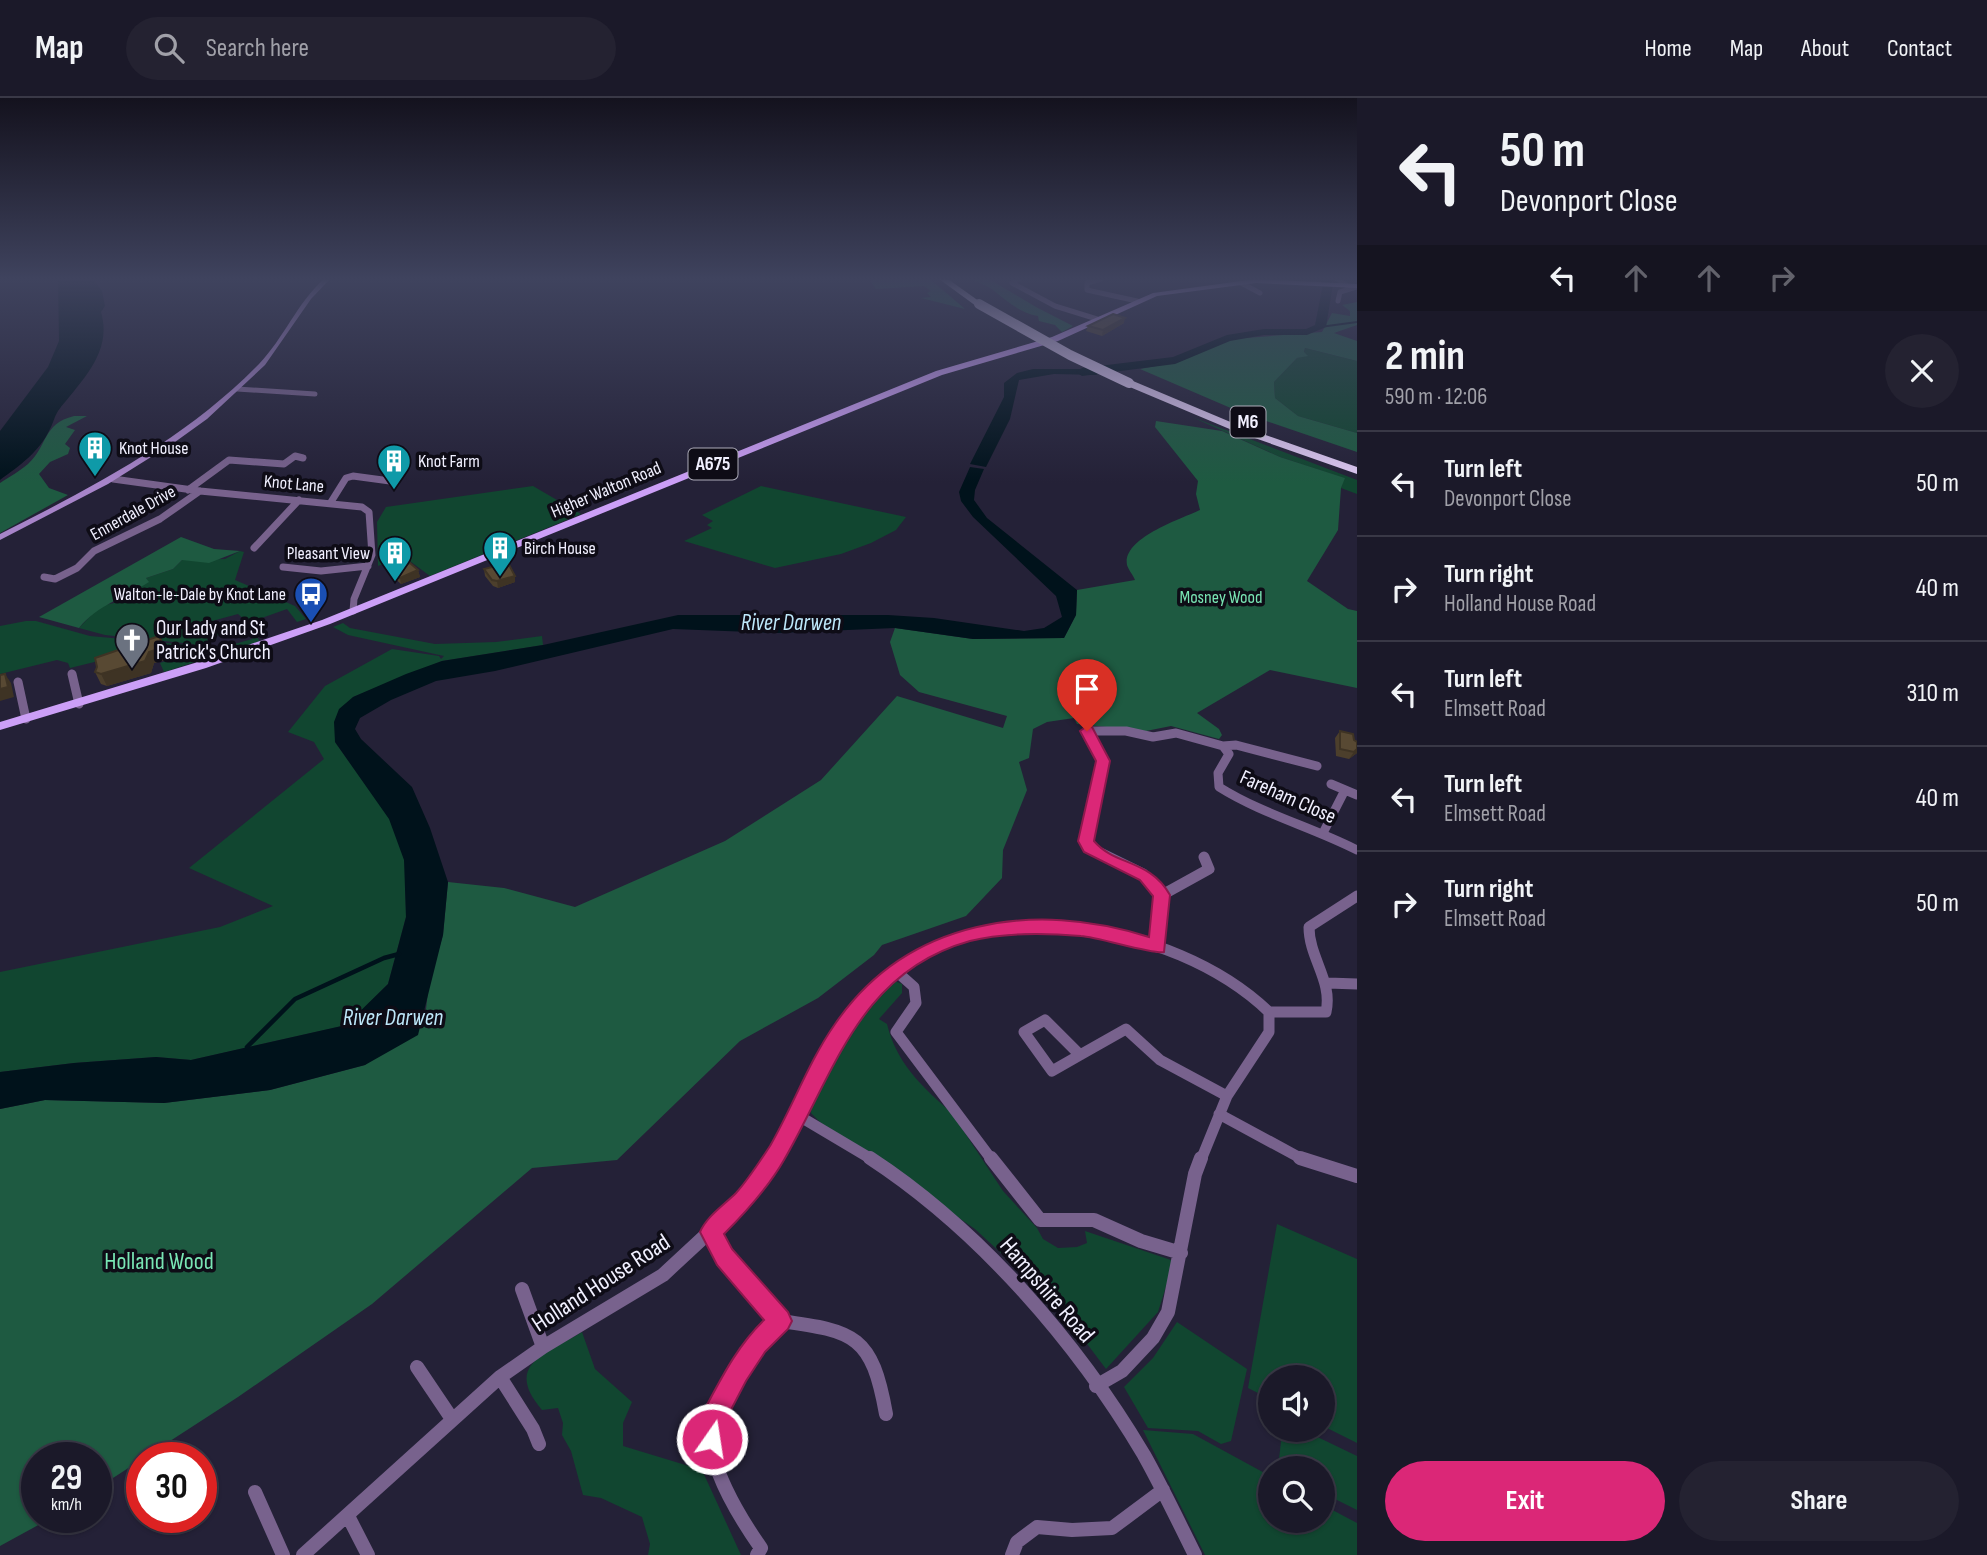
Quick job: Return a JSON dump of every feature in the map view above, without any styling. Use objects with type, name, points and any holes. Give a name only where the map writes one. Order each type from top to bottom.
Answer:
[{"type":"highway","points":[[1056,347],[1207,421],[1357,473]]},
{"type":"highway","name":"M6","points":[[1076,347],[1141,378],[1246,421],[1357,460]]},
{"type":"main road","points":[[0,537],[113,479],[164,449],[237,389],[276,347]]},
{"type":"main road","name":"Higher Walton Road","points":[[0,726],[79,704],[266,644],[939,373],[1028,347]]},
{"type":"street","points":[[237,389],[317,392],[305,401]]},
{"type":"street","points":[[188,490],[229,460],[284,464],[295,456],[303,458]]},
{"type":"street","points":[[331,502],[346,478],[353,476],[390,481]]},
{"type":"street","name":"Knot Lane","points":[[113,479],[188,490],[358,505],[369,512],[372,555],[354,599],[353,611]]},
{"type":"street","name":"Ennerdale Drive","points":[[44,577],[55,579],[78,568],[94,551],[160,519],[200,491]]},
{"type":"street","points":[[254,548],[299,500]]},
{"type":"street","points":[[296,569],[301,561]]},
{"type":"street","points":[[283,567],[321,571],[368,566]]},
{"type":"street","points":[[72,674],[79,704]]},
{"type":"street","points":[[18,682],[26,719]]},
{"type":"street","name":"Fareham Close","points":[[1162,895],[1146,876],[1103,856],[1090,848],[1086,841],[1103,761],[1087,731],[1126,731],[1153,737],[1176,733],[1223,746],[1229,754],[1218,773],[1219,787],[1243,802],[1323,833],[1357,850]]},
{"type":"street","points":[[1223,746],[1237,745],[1317,766]]},
{"type":"street","points":[[1331,784],[1357,794]]},
{"type":"street","points":[[1323,833],[1345,790]]},
{"type":"street","points":[[1157,947],[1158,912],[1162,895],[1209,869],[1204,856]]},
{"type":"street","points":[[1096,1386],[1122,1371],[1161,1326],[1171,1304],[1195,1174],[1227,1096],[1269,1032],[1269,1012],[1326,1012],[1329,1004],[1328,983],[1307,938],[1308,927],[1357,896]]},
{"type":"street","name":"Holland House Road","points":[[303,1555],[500,1377],[543,1347],[663,1275],[711,1232],[746,1198],[799,1116],[841,1031],[872,991],[896,971],[933,948],[966,935],[1001,928],[1082,929],[1130,938],[1226,978],[1247,991],[1269,1012]]},
{"type":"street","points":[[896,971],[914,987],[916,1003],[896,1032],[961,1121],[1040,1220],[1094,1220],[1152,1245],[1181,1253]]},
{"type":"street","points":[[1328,983],[1357,984]]},
{"type":"street","points":[[1080,1056],[1045,1020],[1024,1032],[1052,1071],[1080,1056],[1126,1029],[1160,1060],[1227,1096]]},
{"type":"street","points":[[1219,1114],[1298,1159],[1334,1172],[1357,1176]]},
{"type":"street","name":"Hampshire Road","points":[[799,1116],[886,1171],[967,1234],[1033,1306],[1125,1425],[1163,1490],[1195,1555]]},
{"type":"street","points":[[711,1232],[724,1257],[780,1321],[833,1327],[847,1332],[855,1339],[874,1363],[881,1382],[886,1415]]},
{"type":"street","points":[[522,1289],[543,1347]]},
{"type":"street","points":[[757,1555],[761,1548],[748,1530],[713,1456],[710,1423],[737,1373],[757,1344],[780,1321]]},
{"type":"street","points":[[417,1367],[452,1419]]},
{"type":"street","points":[[500,1377],[533,1429],[539,1444]]},
{"type":"street","points":[[1012,1555],[1017,1542],[1037,1527],[1072,1530],[1112,1528],[1163,1490]]},
{"type":"street","points":[[255,1492],[283,1555]]},
{"type":"street","points":[[348,1516],[369,1555]]},
{"type":"green space","points":[[1213,347],[1357,347],[1357,361],[1305,348],[1304,352],[1308,356],[1297,358],[1274,382],[1275,398],[1298,416],[1357,433],[1357,452],[1240,412],[1140,369],[1178,362]]},
{"type":"green space","points":[[1305,348],[1357,361],[1357,433],[1298,416],[1275,398],[1274,382],[1297,358],[1307,355],[1304,353]]},
{"type":"green space","points":[[74,416],[87,416],[66,427],[75,430],[65,444],[70,448],[68,454],[50,462],[39,474],[49,488],[68,495],[0,533],[0,483],[28,464],[56,424]]},
{"type":"green space","points":[[1192,417],[1357,480],[1357,494],[1341,488],[1344,478],[1280,457]]},
{"type":"green space","name":"Holland Wood","points":[[1156,421],[1222,431],[1280,457],[1345,478],[1341,488],[1338,530],[1307,581],[1348,609],[1357,611],[1357,688],[1270,670],[1197,713],[1219,729],[1222,735],[1219,739],[1171,726],[1146,731],[1077,724],[1074,718],[1047,722],[1033,729],[1029,758],[1019,762],[1027,790],[1003,850],[1002,878],[966,916],[882,945],[874,955],[818,998],[740,1041],[617,1160],[532,1168],[372,1304],[238,1397],[169,1442],[126,1442],[126,1470],[112,1479],[112,1442],[21,1442],[21,1533],[24,1533],[0,1546],[0,1109],[45,1100],[164,1103],[270,1090],[365,1065],[426,1009],[429,983],[443,935],[448,882],[504,888],[575,907],[725,841],[821,780],[897,696],[1003,728],[1007,716],[919,692],[900,675],[890,642],[895,628],[973,639],[1064,638],[1076,615],[1077,590],[1135,580],[1127,565],[1128,555],[1134,546],[1154,531],[1200,510],[1196,494],[1198,481],[1155,427]]},
{"type":"green space","points":[[533,486],[581,514],[430,576],[403,556],[378,566],[377,522],[386,507]]},
{"type":"green space","points":[[761,486],[906,517],[896,530],[871,543],[841,554],[775,568],[684,541],[712,528],[707,525],[713,521],[702,515]]},
{"type":"green space","points":[[181,537],[214,549],[240,551],[209,563],[182,560],[173,569],[146,578],[149,582],[103,608],[79,628],[39,617]]},
{"type":"green space","points":[[240,551],[244,552],[235,580],[295,606],[306,619],[297,622],[287,609],[248,623],[238,614],[201,624],[204,630],[218,625],[221,629],[230,626],[233,630],[207,639],[214,650],[252,639],[255,635],[260,641],[202,661],[193,644],[105,635],[79,628],[100,606],[114,603],[148,581],[146,578],[173,569],[182,560],[225,559]]},
{"type":"green space","points":[[36,621],[90,636],[188,645],[198,661],[164,672],[160,663],[183,655],[182,651],[190,649],[178,647],[168,650],[167,647],[144,645],[127,654],[70,668],[68,663],[57,660],[0,674],[0,626]]},
{"type":"green space","points":[[343,623],[350,628],[435,644],[496,642],[542,636],[543,645],[442,661],[353,697],[335,742],[390,819],[405,860],[406,917],[388,984],[347,1025],[191,1060],[156,1057],[0,1072],[0,972],[220,927],[273,906],[189,868],[324,759],[314,742],[288,732],[325,686],[392,649],[439,656],[441,659],[444,656],[348,635],[333,627]]},
{"type":"green space","points":[[892,980],[902,984],[902,993],[879,1019],[887,1024],[898,1053],[916,1078],[961,1121],[963,1130],[1003,1191],[1037,1228],[1043,1239],[1058,1248],[1077,1247],[1087,1243],[1085,1231],[1174,1261],[1158,1312],[1106,1369],[1060,1308],[975,1229],[822,1124],[811,1113],[821,1081],[842,1043]]},
{"type":"green space","points":[[1277,1224],[1357,1259],[1357,1443],[1335,1432],[1335,1365],[1258,1365],[1258,1393],[1248,1388]]},
{"type":"green space","points":[[1177,1322],[1247,1369],[1231,1441],[1221,1444],[1198,1431],[1148,1428],[1124,1387],[1153,1358]]},
{"type":"green space","points":[[582,1332],[595,1369],[632,1402],[623,1423],[623,1446],[702,1470],[741,1555],[648,1555],[650,1544],[642,1517],[601,1498],[583,1495],[571,1451],[562,1435],[563,1423],[558,1408],[542,1410],[531,1394],[527,1382],[528,1371],[534,1362]]},
{"type":"green space","points":[[1143,1430],[1193,1434],[1258,1469],[1258,1533],[1335,1533],[1335,1511],[1357,1523],[1357,1555],[1205,1555]]},
{"type":"green space","points":[[1281,1442],[1328,1442],[1357,1456],[1357,1510],[1335,1499],[1335,1456],[1279,1456]]},
{"type":"water","points":[[56,347],[101,347],[93,366],[58,411],[40,446],[0,480],[0,431],[48,367]]},
{"type":"water","points":[[1033,369],[1086,369],[1098,375],[1054,374],[1019,380],[1010,419],[986,467],[970,464],[1004,397],[1004,383],[1017,373]]},
{"type":"water","name":"River Darwen","points":[[970,467],[984,469],[975,490],[974,500],[987,518],[1077,590],[1076,615],[1064,638],[973,639],[895,628],[777,633],[673,629],[495,671],[436,681],[391,700],[360,718],[355,729],[361,739],[412,787],[430,828],[448,882],[443,935],[418,1035],[365,1065],[270,1090],[164,1103],[45,1100],[0,1109],[0,1072],[156,1057],[191,1060],[346,1025],[388,984],[406,917],[404,860],[389,819],[335,742],[334,722],[339,709],[353,697],[442,661],[543,645],[678,615],[888,615],[934,618],[1024,631],[1044,628],[1062,617],[1056,596],[973,517],[961,501],[959,492]]},
{"type":"building","points":[[410,563],[418,570],[400,578],[391,570]]},
{"type":"building","points":[[508,563],[515,576],[497,581],[492,580],[484,569]]},
{"type":"building","points":[[159,636],[164,647],[149,652],[145,661],[101,674],[95,672],[95,658]]},
{"type":"building","points":[[5,674],[8,687],[0,689],[0,675]]},
{"type":"building","points":[[1340,731],[1353,734],[1357,742],[1354,752],[1340,749]]},
{"type":"waterway","name":"River Darwen","points":[[1082,372],[1175,360],[1206,347]]},
{"type":"waterway","points":[[247,1047],[295,999],[384,958],[399,954]]},
{"type":"place","name":"Knot House","points":[[95,478]]},
{"type":"place","name":"Knot Farm","points":[[394,491]]},
{"type":"place","name":"Birch House","points":[[500,578]]},
{"type":"place","name":"Pleasant View","points":[[395,583]]},
{"type":"place","name":"Walton-le-Dale by Knot Lane","points":[[311,624]]},
{"type":"place","name":"Our Lady and St Patrick's Church","points":[[132,670]]},
{"type":"route","points":[[712,1439],[710,1423],[737,1373],[757,1344],[780,1321],[724,1257],[711,1232],[746,1198],[776,1154],[799,1116],[841,1031],[872,991],[896,971],[933,948],[966,935],[1001,928],[1044,926],[1082,929],[1130,938],[1157,947],[1158,912],[1162,895],[1146,876],[1103,856],[1090,848],[1086,841],[1103,761],[1087,731]]},
{"type":"park label","name":"Mosney Wood","points":[[1221,597]]}]
